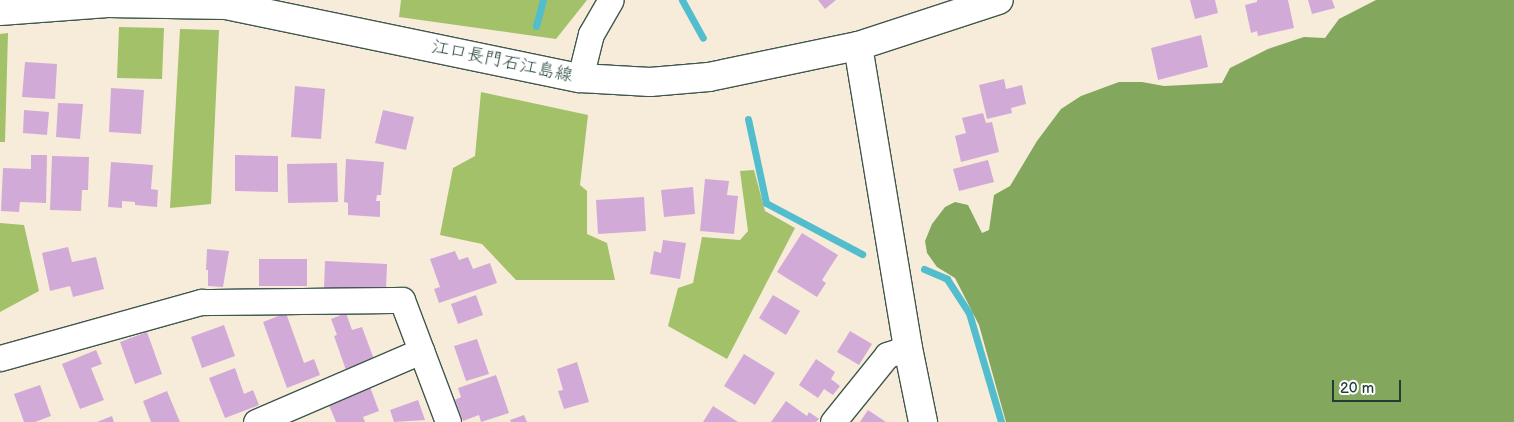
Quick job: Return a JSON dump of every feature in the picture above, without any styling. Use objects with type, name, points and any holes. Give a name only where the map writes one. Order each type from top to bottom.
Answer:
[{"type":"main road","name":"江口長門石江島線","points":[[0,11],[108,3],[226,2],[580,78],[650,82],[709,77],[858,46],[998,0]]},
{"type":"main road","points":[[858,46],[908,348],[923,422]]},
{"type":"street","points":[[580,78],[591,34],[611,0]]},
{"type":"street","points":[[0,358],[201,302],[402,300],[448,422]]},
{"type":"street","points":[[833,422],[887,355],[908,348]]},
{"type":"street","points":[[256,422],[421,351]]},
{"type":"green space","points":[[401,0],[587,0],[556,39],[399,17]]},
{"type":"green space","points":[[1376,0],[1514,0],[1514,422],[1006,422],[979,325],[955,278],[937,267],[927,253],[925,241],[932,224],[945,207],[955,202],[968,205],[982,233],[989,230],[994,195],[1010,186],[1037,141],[1061,109],[1081,96],[1119,82],[1142,82],[1164,86],[1222,83],[1230,68],[1268,49],[1304,37],[1325,38],[1339,19]]},
{"type":"green space","points":[[119,27],[164,28],[162,79],[117,78]]},
{"type":"green space","points":[[180,29],[219,30],[211,204],[170,208]]},
{"type":"green space","points":[[8,33],[5,142],[0,142],[0,34]]},
{"type":"green space","points":[[481,92],[588,115],[580,185],[587,191],[587,234],[607,243],[615,280],[516,280],[482,244],[440,235],[453,168],[475,156]]},
{"type":"green space","points":[[754,170],[765,211],[795,228],[727,359],[668,326],[678,288],[693,283],[702,237],[740,240],[748,231],[740,171]]},
{"type":"green space","points":[[0,223],[24,225],[39,291],[0,312]]},
{"type":"building","points":[[818,0],[836,0],[825,9]]},
{"type":"building","points":[[1190,0],[1215,0],[1218,13],[1195,19]]},
{"type":"building","points":[[1257,0],[1288,0],[1294,28],[1258,36],[1257,31],[1251,33],[1245,5],[1257,2]]},
{"type":"building","points":[[1308,0],[1332,0],[1335,8],[1312,14]]},
{"type":"building","points":[[1201,35],[1208,67],[1158,80],[1151,48]]},
{"type":"building","points":[[25,62],[57,64],[55,99],[22,97]]},
{"type":"building","points":[[1004,79],[1006,89],[1022,85],[1026,104],[1011,108],[1012,113],[987,119],[979,85]]},
{"type":"building","points":[[295,86],[325,89],[321,139],[291,137]]},
{"type":"building","points":[[111,88],[144,90],[141,134],[109,132]]},
{"type":"building","points":[[58,103],[83,104],[80,139],[56,137]]},
{"type":"building","points":[[24,110],[49,112],[47,135],[23,133]]},
{"type":"building","points":[[383,110],[414,117],[406,150],[375,143]]},
{"type":"building","points":[[983,113],[986,123],[992,122],[999,152],[961,162],[955,136],[966,133],[962,118]]},
{"type":"building","points":[[31,155],[47,155],[46,203],[20,202],[19,212],[1,211],[3,168],[31,169]]},
{"type":"building","points":[[235,155],[278,156],[278,192],[235,191]]},
{"type":"building","points":[[52,156],[89,157],[88,190],[82,190],[81,211],[50,210]]},
{"type":"building","points":[[346,159],[384,162],[381,195],[377,195],[376,201],[380,201],[380,217],[348,215],[348,203],[344,202]]},
{"type":"building","points":[[988,160],[994,182],[959,191],[953,169]]},
{"type":"building","points":[[111,162],[153,165],[151,189],[158,190],[157,207],[135,205],[135,202],[122,201],[122,208],[108,207]]},
{"type":"building","points":[[337,163],[338,202],[288,203],[287,164]]},
{"type":"building","points":[[705,179],[729,181],[727,195],[738,196],[734,234],[700,231]]},
{"type":"building","points":[[693,187],[695,214],[664,217],[661,190]]},
{"type":"building","points":[[644,197],[646,231],[598,234],[596,200]]},
{"type":"building","points":[[802,233],[838,255],[822,280],[826,283],[817,297],[777,272]]},
{"type":"building","points":[[663,240],[686,243],[680,279],[650,274],[654,251],[661,253]]},
{"type":"building","points":[[68,247],[72,262],[96,257],[104,289],[73,297],[70,286],[50,291],[42,253]]},
{"type":"building","points":[[207,249],[229,251],[223,287],[208,286],[208,270],[206,270]]},
{"type":"building","points":[[455,251],[459,260],[468,257],[473,269],[490,263],[497,283],[439,303],[434,289],[440,287],[430,259]]},
{"type":"building","points":[[259,259],[307,259],[307,286],[259,286]]},
{"type":"building","points":[[325,261],[387,264],[386,290],[324,288]]},
{"type":"building","points":[[476,295],[483,315],[458,324],[451,304]]},
{"type":"building","points":[[773,295],[800,311],[786,335],[759,318]]},
{"type":"building","points":[[286,313],[304,363],[314,359],[320,375],[287,388],[263,322]]},
{"type":"building","points":[[346,313],[352,330],[362,327],[375,362],[347,373],[334,336],[337,335],[331,319]]},
{"type":"building","points":[[224,325],[235,356],[202,368],[191,337]]},
{"type":"building","points":[[850,331],[872,344],[859,365],[837,352]]},
{"type":"building","points":[[147,332],[162,374],[135,384],[120,342]]},
{"type":"building","points":[[477,339],[489,374],[466,381],[454,346]]},
{"type":"building","points":[[96,350],[102,364],[91,368],[104,400],[80,409],[62,364]]},
{"type":"building","points":[[744,354],[775,373],[755,405],[724,386]]},
{"type":"building","points":[[816,359],[835,372],[831,379],[840,386],[833,395],[824,389],[818,398],[799,385]]},
{"type":"building","points":[[577,362],[589,402],[564,409],[558,391],[563,390],[557,369]]},
{"type":"building","points":[[235,368],[244,394],[253,390],[259,405],[225,418],[209,378]]},
{"type":"building","points":[[496,375],[509,413],[481,422],[479,415],[463,421],[455,400],[461,397],[458,388]]},
{"type":"building","points":[[40,385],[51,416],[35,422],[24,422],[14,394]]},
{"type":"building","points":[[370,387],[379,411],[363,417],[365,422],[336,422],[328,403]]},
{"type":"building","points":[[167,391],[180,422],[151,422],[143,401]]},
{"type":"building","points":[[418,400],[425,420],[394,422],[390,410]]},
{"type":"building","points":[[786,401],[807,416],[809,412],[819,419],[816,422],[771,422]]},
{"type":"building","points":[[713,406],[738,422],[703,422]]},
{"type":"building","points":[[868,410],[886,422],[860,422]]},
{"type":"building","points":[[524,415],[527,422],[511,422],[510,420]]},
{"type":"building","points":[[112,416],[114,422],[97,422]]},
{"type":"waterway","points":[[536,26],[543,0]]},
{"type":"waterway","points":[[682,0],[703,38]]},
{"type":"waterway","points":[[748,119],[766,203],[862,254]]},
{"type":"waterway","points":[[924,269],[947,279],[969,313],[1001,422]]}]
